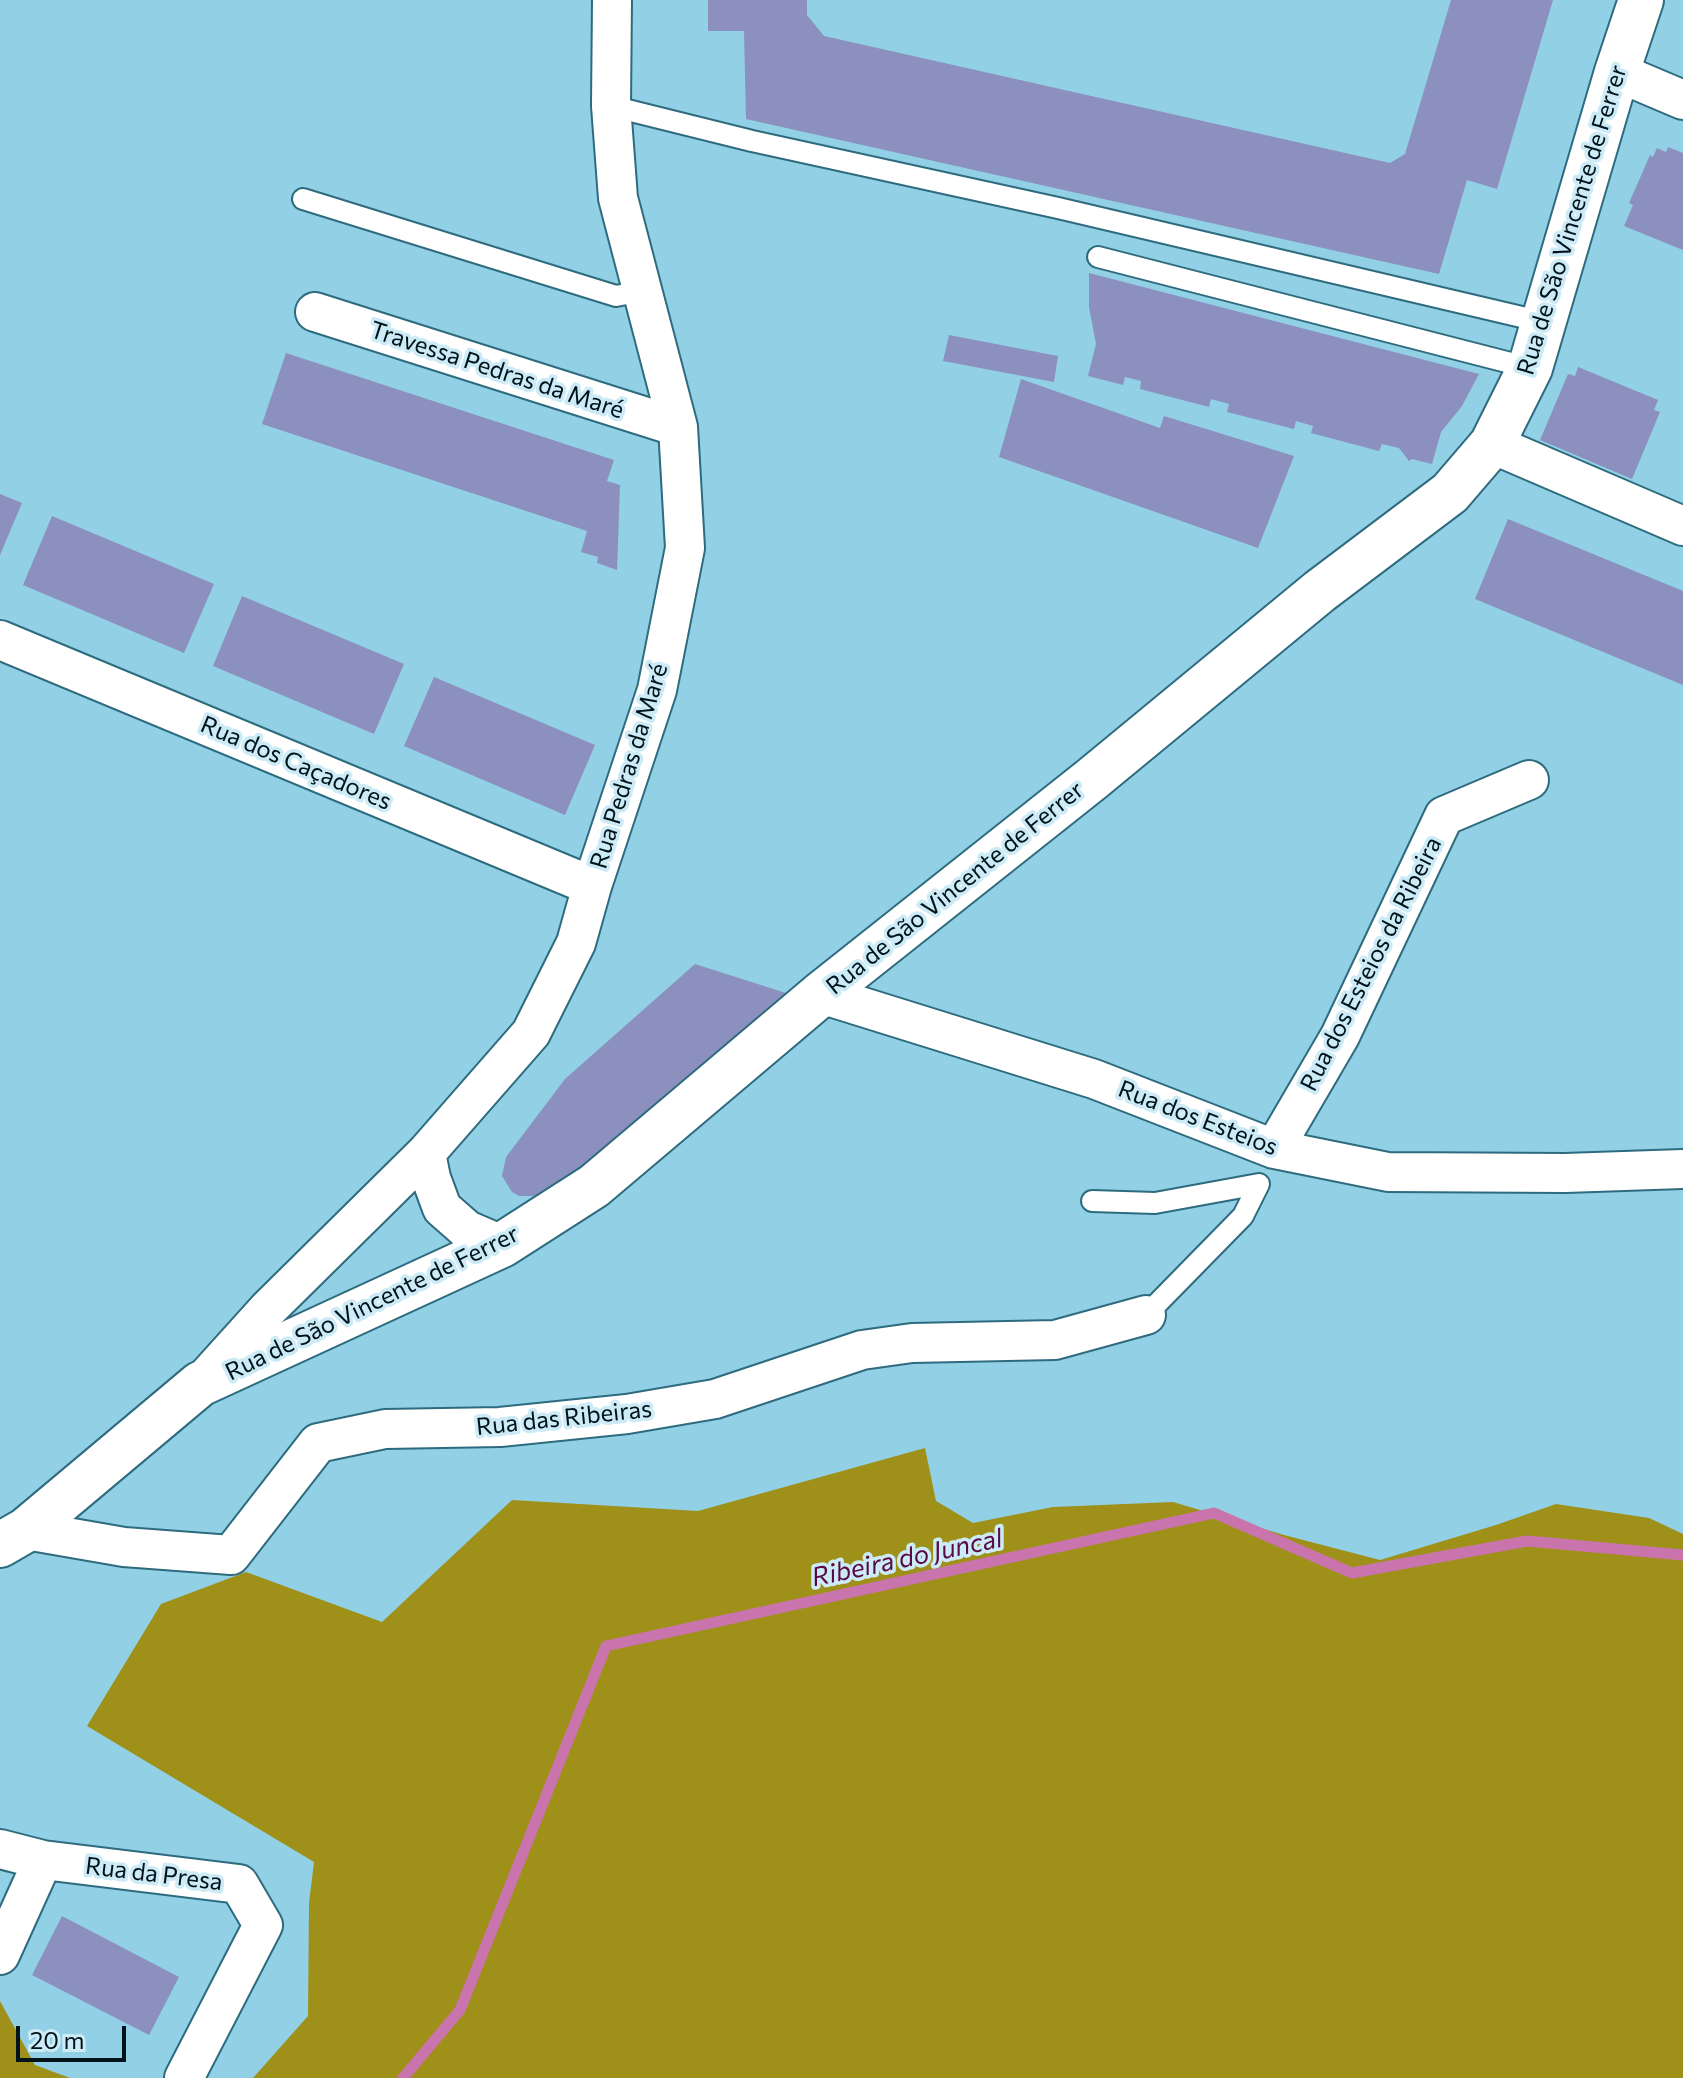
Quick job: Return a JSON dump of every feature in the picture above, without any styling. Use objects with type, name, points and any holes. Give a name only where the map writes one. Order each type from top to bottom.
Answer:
[{"type":"street","name":"Rua Pedras da Maré","points":[[200,1384],[268,1309],[426,1153],[531,1033],[576,943],[657,690],[685,548],[678,427],[618,198],[611,106],[612,0]]},
{"type":"street","name":"Rua de São Vincente de Ferrer","points":[[13,1537],[200,1384],[502,1245],[594,1186],[821,994],[1092,779],[1320,591],[1450,493],[1492,444],[1530,368],[1641,0]]},
{"type":"street","points":[[1617,72],[1683,100]]},
{"type":"street","name":"Travessa Pedras da Maré","points":[[315,312],[678,427]]},
{"type":"street","points":[[1492,444],[1683,526]]},
{"type":"street","name":"Rua dos Caçadores","points":[[0,640],[592,886]]},
{"type":"street","name":"Rua dos Esteios da Ribeira","points":[[1274,1149],[1340,1036],[1444,816],[1529,780]]},
{"type":"street","name":"Rua dos Esteios","points":[[821,994],[1094,1079],[1274,1149],[1388,1172],[1565,1173],[1683,1169]]},
{"type":"street","points":[[426,1153],[442,1208],[467,1230],[502,1245]]},
{"type":"street","name":"Rua das Ribeiras","points":[[13,1537],[231,1555],[318,1443],[385,1429],[500,1427],[627,1414],[715,1399],[862,1350],[912,1343],[1055,1340],[1146,1315]]},
{"type":"street","name":"Rua da Presa","points":[[0,1849],[43,1860],[239,1884],[263,1925],[184,2078]]},
{"type":"street","points":[[0,1955],[43,1860]]},
{"type":"lane","points":[[611,106],[1543,322]]},
{"type":"lane","points":[[303,199],[616,296],[642,291]]},
{"type":"lane","points":[[1098,257],[1530,368]]},
{"type":"lane","points":[[1092,1201],[1155,1203],[1259,1184],[1243,1216],[1146,1315]]},
{"type":"shaded area","points":[[925,1448],[936,1501],[973,1523],[1053,1507],[1173,1502],[1380,1560],[1556,1504],[1649,1518],[1683,1534],[1683,2078],[253,2078],[308,2016],[309,1903],[314,1862],[87,1726],[161,1604],[246,1572],[382,1622],[512,1500],[698,1511]]},
{"type":"shaded area","points":[[0,2001],[35,2065],[70,2078],[0,2078]]},
{"type":"building","points":[[708,0],[807,0],[807,15],[824,36],[1390,163],[1405,154],[1451,0],[1553,0],[1497,189],[1467,180],[1439,274],[746,119],[744,31],[708,31]]},
{"type":"building","points":[[1668,147],[1683,153],[1683,250],[1624,226],[1633,205],[1629,203],[1650,155],[1653,157],[1657,148],[1666,152]]},
{"type":"building","points":[[1089,273],[1479,374],[1462,406],[1441,432],[1432,464],[1409,461],[1399,448],[1382,444],[1379,451],[1311,433],[1313,426],[1296,421],[1294,429],[1227,412],[1229,404],[1211,399],[1209,407],[1140,389],[1141,381],[1125,377],[1123,385],[1088,376],[1096,344],[1089,307]]},
{"type":"building","points":[[949,335],[1058,356],[1054,382],[943,361]]},
{"type":"building","points":[[286,353],[614,460],[607,481],[620,485],[617,570],[597,563],[598,557],[581,552],[587,531],[262,424]]},
{"type":"building","points":[[1578,367],[1658,400],[1654,410],[1660,412],[1632,479],[1540,440],[1568,374],[1575,376]]},
{"type":"building","points":[[1021,379],[1160,428],[1164,416],[1294,456],[1258,548],[999,457]]},
{"type":"building","points":[[0,494],[22,503],[0,555]]},
{"type":"building","points":[[52,516],[214,584],[184,653],[23,585]]},
{"type":"building","points":[[1508,519],[1683,591],[1683,685],[1475,599]]},
{"type":"building","points":[[242,596],[404,664],[374,734],[213,666]]},
{"type":"building","points":[[434,677],[595,745],[565,815],[404,746]]},
{"type":"building","points":[[695,964],[786,993],[611,1148],[537,1196],[519,1196],[512,1192],[502,1176],[506,1157],[565,1079]]},
{"type":"building","points":[[62,1916],[179,1977],[149,2035],[32,1975]]},
{"type":"waterway","name":"Ribeira do Juncal","points":[[403,2078],[460,2010],[606,1646],[1214,1513],[1352,1573],[1527,1541],[1683,1555]]}]
